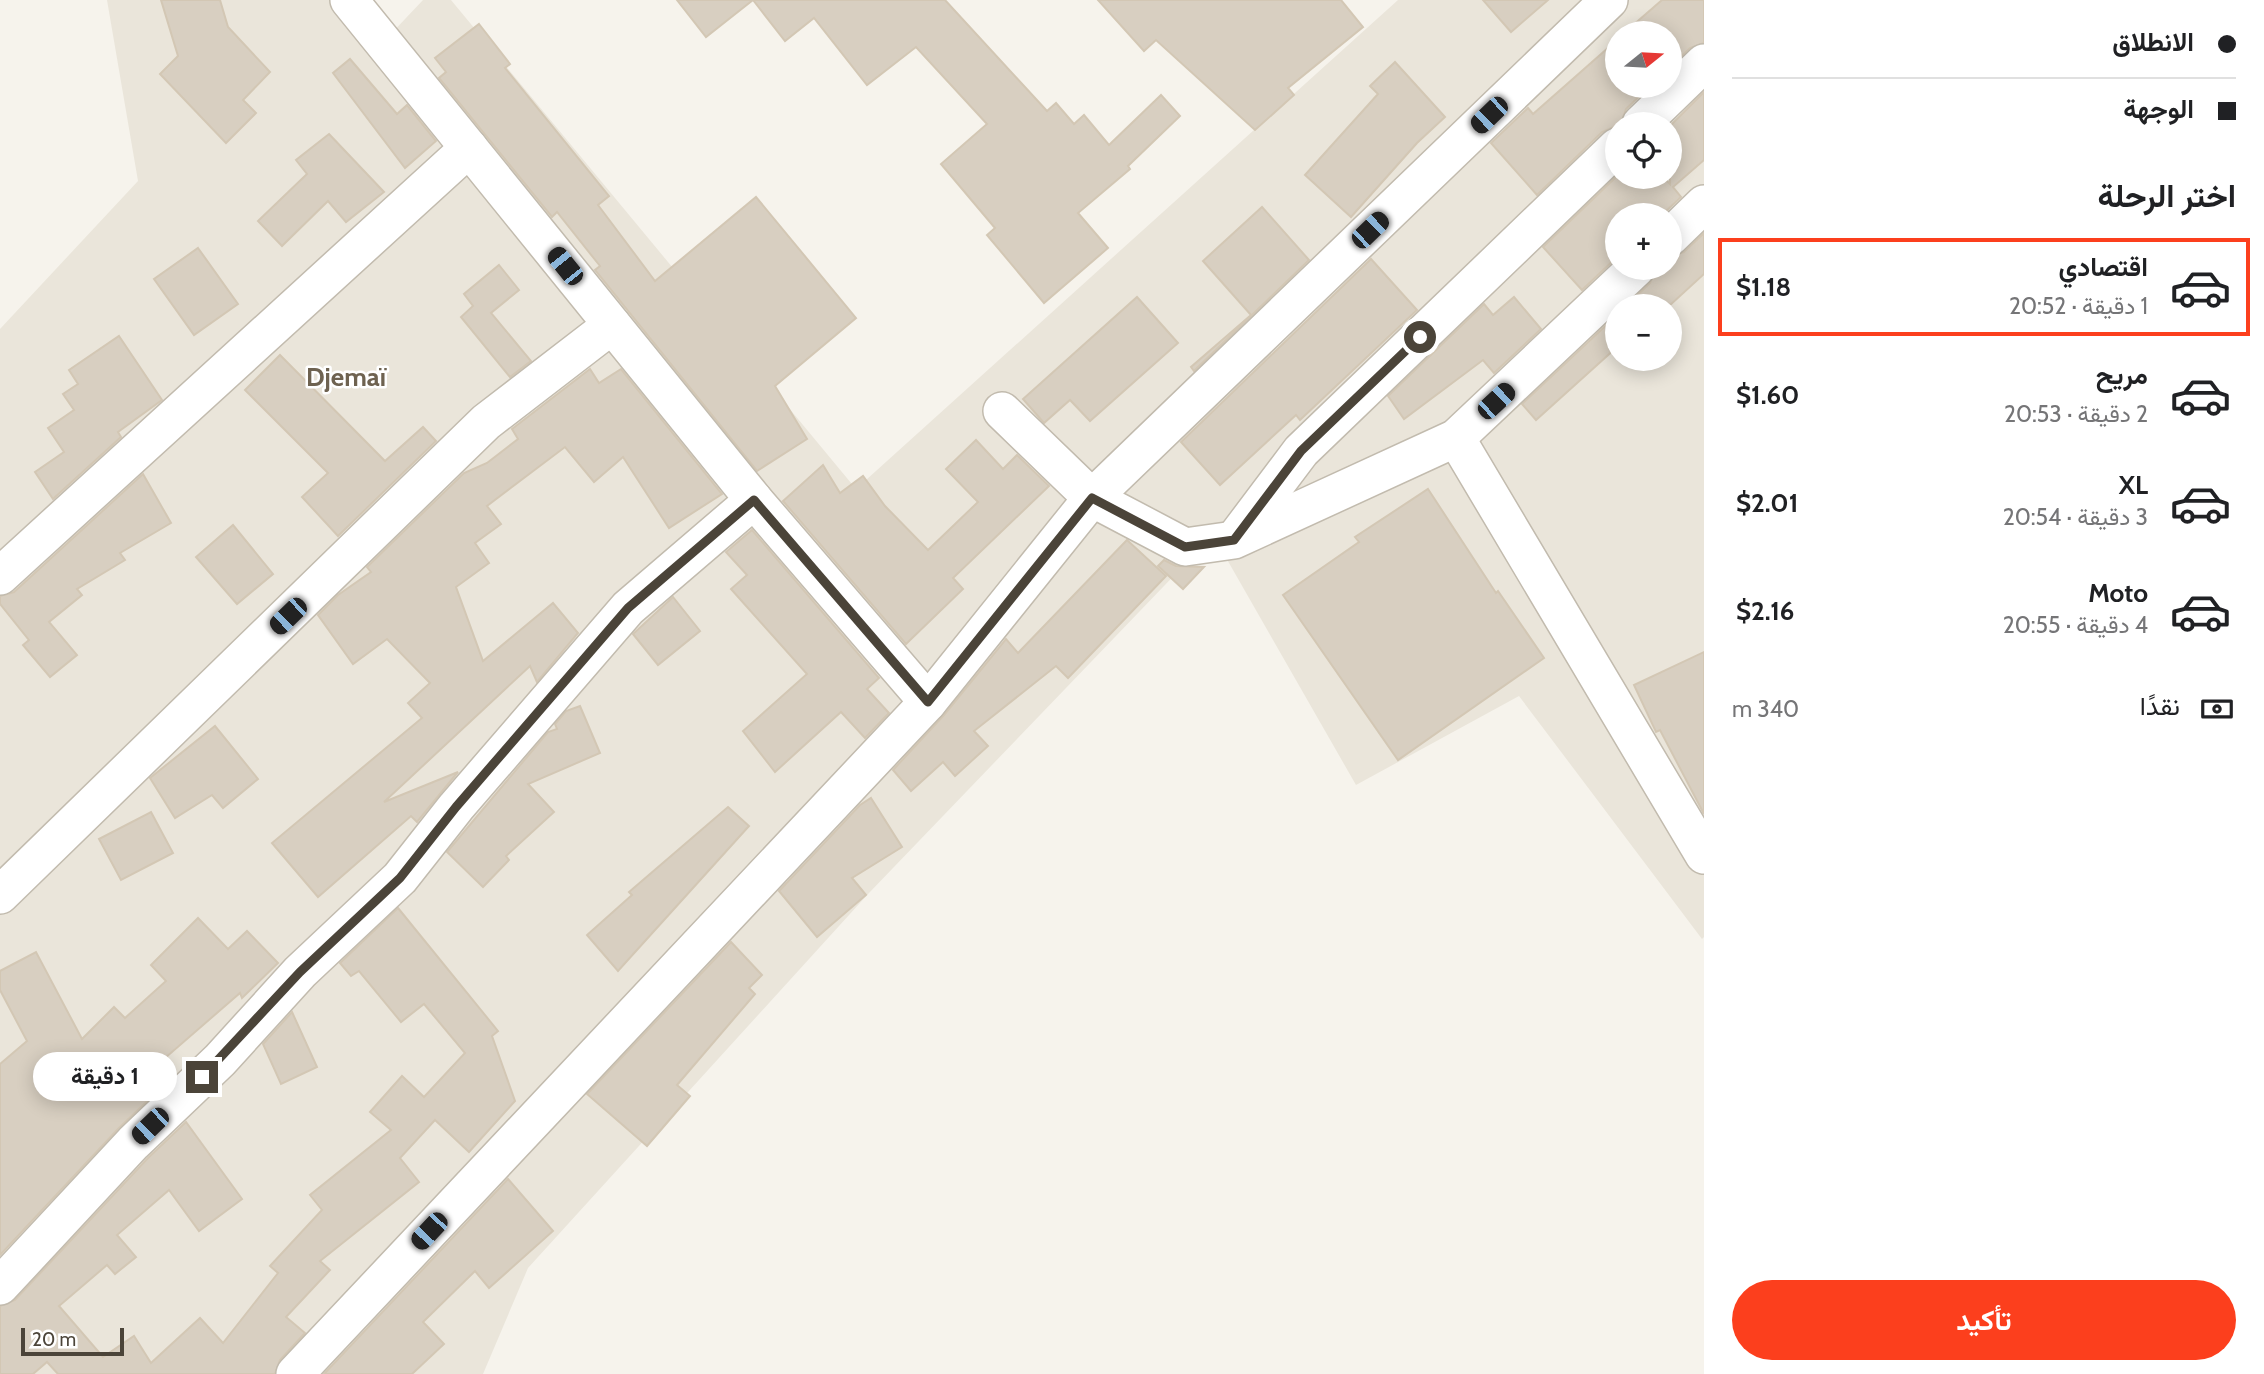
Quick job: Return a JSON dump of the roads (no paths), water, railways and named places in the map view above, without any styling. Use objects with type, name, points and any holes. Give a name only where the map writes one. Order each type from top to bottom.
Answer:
[{"type":"street","points":[[349,0],[754,500],[928,702]]},
{"type":"street","points":[[295,1374],[928,702],[1092,498],[1609,0]]},
{"type":"street","points":[[1653,112],[1704,63]]},
{"type":"street","points":[[0,576],[469,148]]},
{"type":"street","points":[[1234,540],[1301,451],[1605,159]]},
{"type":"street","points":[[1682,225],[1704,204]]},
{"type":"street","points":[[1002,411],[1092,498],[1185,547],[1234,540],[1456,439],[1623,280]]},
{"type":"street","points":[[0,895],[486,422],[612,325]]},
{"type":"street","points":[[1456,439],[1704,856]]},
{"type":"street","points":[[0,1286],[133,1143],[220,1060],[300,972],[400,878],[456,807],[628,608],[754,500]]},
{"type":"district","name":"Djemaï","points":[[346,377]]}]
